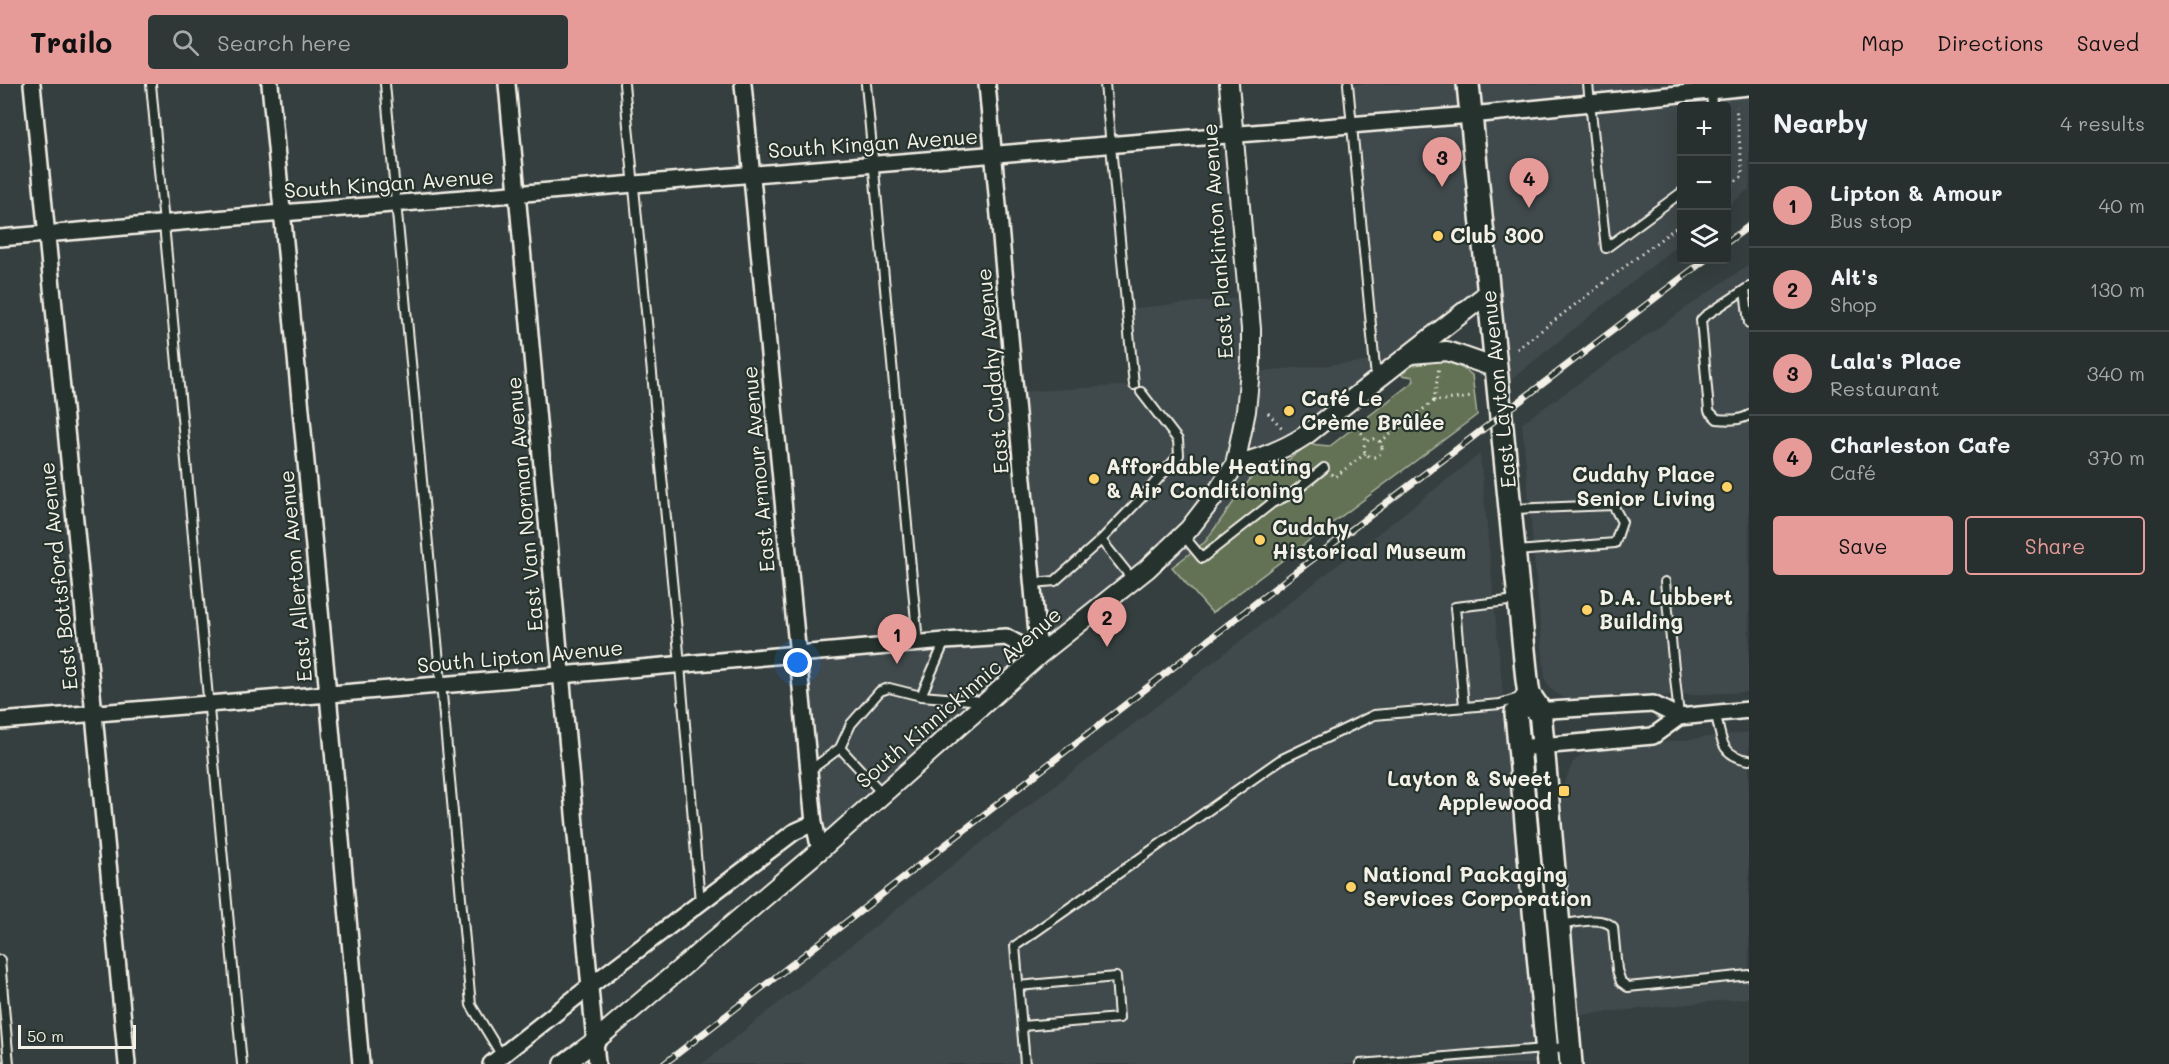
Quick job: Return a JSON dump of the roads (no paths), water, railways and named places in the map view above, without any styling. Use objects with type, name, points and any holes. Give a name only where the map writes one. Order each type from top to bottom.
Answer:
[{"type":"main road","name":"East Layton Avenue","points":[[1468,84],[1512,509],[1519,600],[1542,747],[1570,1056]]},
{"type":"main road","points":[[1534,702],[1515,713],[1547,1057]]},
{"type":"street","name":"East Bottsford Avenue","points":[[32,84],[127,1064]]},
{"type":"street","name":"East Allerton Avenue","points":[[270,84],[361,1064]]},
{"type":"street","name":"East Van Norman Avenue","points":[[507,84],[597,1064]]},
{"type":"street","name":"East Armour Avenue","points":[[743,84],[814,823],[820,850]]},
{"type":"street","name":"East Cudahy Avenue","points":[[987,84],[1039,655]]},
{"type":"street","name":"East Plankinton Avenue","points":[[1229,84],[1251,329],[1251,360],[1246,411],[1234,465]]},
{"type":"street","name":"South Kingan Avenue","points":[[0,238],[1471,115],[1710,87],[1749,87]]},
{"type":"street","points":[[1234,465],[1265,457],[1293,444],[1377,381],[1488,292]]},
{"type":"street","points":[[1411,354],[1447,351],[1496,368]]},
{"type":"street","name":"South Kinnickinnic Avenue","points":[[564,1064],[595,1041],[820,850],[1039,655],[1133,580],[1183,535],[1213,498],[1234,465]]},
{"type":"street","name":"South Lipton Avenue","points":[[0,721],[1006,637],[1039,655]]},
{"type":"street","points":[[1534,702],[1653,704],[1679,717],[1749,710]]},
{"type":"street","points":[[1518,748],[1653,736],[1679,717]]},
{"type":"street","points":[[497,1060],[590,986],[794,832],[814,823]]},
{"type":"lane","points":[[151,84],[242,1064]]},
{"type":"lane","points":[[384,84],[471,1005],[497,1060]]},
{"type":"lane","points":[[624,84],[680,665],[700,903]]},
{"type":"lane","points":[[866,84],[918,643]]},
{"type":"lane","points":[[1105,84],[1134,385]]},
{"type":"lane","points":[[1348,84],[1377,381]]},
{"type":"lane","points":[[1588,84],[1606,248],[1677,196]]},
{"type":"lane","points":[[1710,87],[1712,102]]},
{"type":"lane","points":[[1747,288],[1749,323]]},
{"type":"lane","points":[[1747,288],[1701,320],[1709,411],[1717,419],[1729,420],[1745,418],[1749,415]]},
{"type":"lane","points":[[1033,584],[1055,582],[1101,540],[1179,455],[1178,440],[1141,392]]},
{"type":"lane","points":[[1183,535],[1202,558],[1272,502],[1293,493],[1324,468]]},
{"type":"lane","points":[[1512,509],[1613,505],[1622,522],[1615,543],[1515,551]]},
{"type":"lane","points":[[1101,540],[1133,580]]},
{"type":"lane","points":[[1665,582],[1679,717]]},
{"type":"lane","points":[[1464,707],[1455,607],[1519,600]]},
{"type":"lane","points":[[921,696],[945,641]]},
{"type":"lane","points":[[809,771],[840,748],[851,724],[880,691],[889,688],[921,696],[987,702]]},
{"type":"lane","points":[[1025,1064],[1015,945],[1280,760],[1374,716],[1534,702]]},
{"type":"lane","points":[[1716,714],[1724,747],[1731,755],[1749,760]]},
{"type":"lane","points":[[840,748],[883,794]]},
{"type":"lane","points":[[1558,925],[1597,921],[1609,923],[1613,927],[1617,970],[1621,982],[1628,987],[1749,975]]},
{"type":"lane","points":[[0,960],[9,1064]]},
{"type":"lane","points":[[1018,987],[1116,977],[1119,1018],[1022,1026]]},
{"type":"lane","points":[[1360,1064],[1570,1056]]},
{"type":"railway","points":[[1731,239],[1749,226]]},
{"type":"railway","points":[[664,1064],[1284,581],[1700,264]]},
{"type":"place","name":"Lala's Place","points":[[1442,187]]},
{"type":"place","name":"Charleston Cafe","points":[[1529,208]]},
{"type":"place","name":"Club 300","points":[[1438,236]]},
{"type":"place","name":"Café Le Crème Brûlée","points":[[1289,411]]},
{"type":"place","name":"Affordable Heating & Air Conditioning","points":[[1094,479]]},
{"type":"place","name":"Cudahy Place Senior Living","points":[[1727,487]]},
{"type":"place","name":"Cudahy Historical Museum","points":[[1260,540]]},
{"type":"place","name":"D.A. Lubbert Building","points":[[1587,610]]},
{"type":"place","name":"Alt's","points":[[1107,647]]},
{"type":"place","name":"Lipton & Amour","points":[[897,664]]},
{"type":"place","name":"Layton & Sweet Applewood","points":[[1564,791]]},
{"type":"place","name":"National Packaging Services Corporation","points":[[1351,887]]}]
